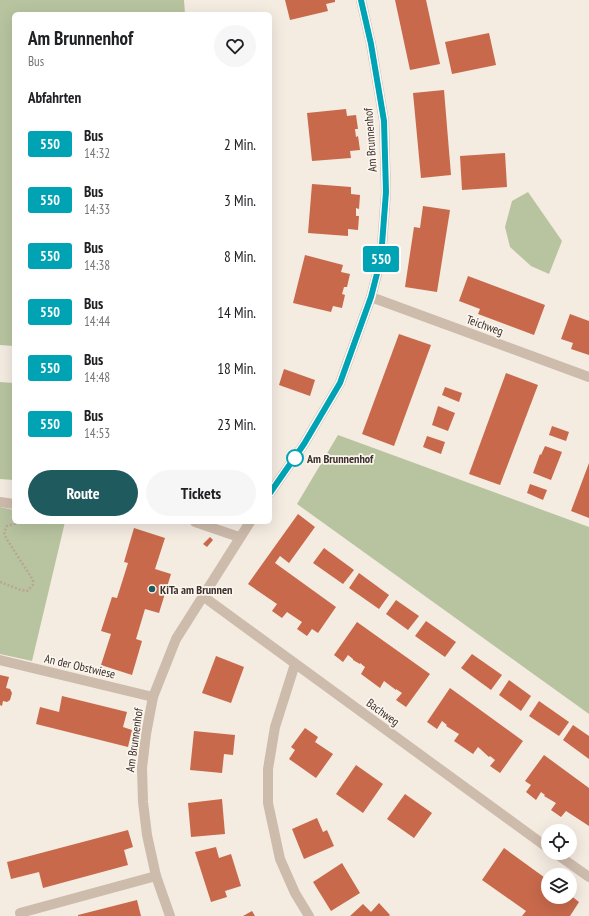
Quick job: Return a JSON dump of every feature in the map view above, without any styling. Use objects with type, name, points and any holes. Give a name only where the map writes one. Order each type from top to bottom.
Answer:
[{"type":"street","name":"Am Brunnenhof","points":[[272,491],[304,444],[340,383],[371,297],[381,258],[386,192],[384,129],[371,44],[361,0]]},
{"type":"street","name":"Teichweg","points":[[371,297],[589,377]]},
{"type":"street","points":[[0,502],[12,504]]},
{"type":"street","points":[[201,524],[239,537]]},
{"type":"street","name":"Am Brunnenhof","points":[[170,916],[156,876],[147,835],[143,802],[142,768],[146,734],[154,697],[176,639],[204,597],[239,537],[249,524]]},
{"type":"street","name":"Bachweg","points":[[204,597],[541,843]]},
{"type":"street","name":"An der Obstwiese","points":[[0,660],[154,697]]},
{"type":"street","points":[[295,664],[275,727],[268,769],[268,803],[280,858],[295,893],[309,916]]},
{"type":"street","points":[[565,860],[589,878]]},
{"type":"street","points":[[20,913],[156,876]]},
{"type":"path","points":[[0,582],[27,591],[33,585],[33,580],[6,538],[4,532],[7,526],[14,524]]},
{"type":"green space","points":[[0,0],[184,0],[185,12],[12,12],[12,346],[0,345]]},
{"type":"green space","points":[[528,192],[562,241],[549,274],[531,266],[510,247],[505,227],[512,201]]},
{"type":"green space","points":[[0,382],[12,383],[12,480],[0,479]]},
{"type":"green space","points":[[338,435],[589,527],[589,714],[297,504]]},
{"type":"green space","points":[[0,507],[12,510],[12,524],[65,524],[32,661],[0,654]]},
{"type":"building","points":[[285,0],[335,0],[335,2],[326,4],[328,11],[290,20]]},
{"type":"building","points":[[395,0],[426,0],[440,64],[410,70]]},
{"type":"building","points":[[489,33],[496,65],[452,74],[445,42]]},
{"type":"building","points":[[444,90],[451,175],[421,178],[413,93]]},
{"type":"building","points":[[346,109],[347,116],[356,115],[358,129],[355,129],[356,137],[358,136],[360,150],[350,151],[351,158],[312,161],[307,113]]},
{"type":"building","points":[[505,153],[507,187],[462,190],[460,156]]},
{"type":"building","points":[[312,184],[351,187],[351,194],[360,195],[359,209],[356,208],[356,216],[359,216],[358,230],[348,229],[348,236],[308,233]]},
{"type":"building","points":[[423,206],[450,210],[437,292],[405,287],[414,227],[420,228]]},
{"type":"building","points":[[305,255],[343,265],[341,272],[350,274],[347,287],[344,287],[342,294],[345,295],[342,308],[333,306],[331,312],[293,303]]},
{"type":"building","points":[[468,276],[545,305],[534,335],[478,314],[480,309],[459,301]]},
{"type":"building","points":[[570,314],[589,321],[589,355],[571,349],[573,343],[561,339]]},
{"type":"building","points":[[399,334],[431,345],[394,446],[362,434]]},
{"type":"building","points":[[284,369],[315,380],[310,396],[279,385]]},
{"type":"building","points":[[506,373],[538,385],[500,485],[469,474]]},
{"type":"building","points":[[445,387],[462,393],[459,402],[442,395]]},
{"type":"building","points":[[438,406],[455,413],[448,431],[432,425]]},
{"type":"building","points":[[552,426],[569,432],[566,441],[549,435]]},
{"type":"building","points":[[427,436],[445,442],[441,454],[423,447]]},
{"type":"building","points":[[545,446],[562,452],[551,480],[533,473],[540,454],[541,455]]},
{"type":"building","points":[[589,463],[589,518],[571,511]]},
{"type":"building","points":[[530,484],[547,490],[543,500],[527,493]]},
{"type":"building","points":[[298,514],[315,527],[289,563],[280,556],[275,563],[336,607],[318,633],[312,629],[307,636],[297,629],[302,622],[287,612],[282,618],[272,611],[277,604],[248,584]]},
{"type":"building","points":[[134,528],[165,538],[155,569],[171,574],[159,613],[145,609],[136,639],[142,641],[132,675],[101,665],[111,634],[101,631],[112,597],[117,598],[128,563],[124,562]]},
{"type":"building","points":[[210,537],[213,540],[207,547],[203,544]]},
{"type":"building","points":[[324,548],[354,570],[343,584],[313,563]]},
{"type":"building","points":[[359,573],[389,595],[379,609],[349,588]]},
{"type":"building","points":[[396,600],[419,616],[408,630],[386,614]]},
{"type":"building","points":[[426,621],[456,642],[445,657],[415,636]]},
{"type":"building","points":[[357,622],[430,674],[406,707],[396,700],[402,693],[384,681],[380,688],[361,674],[365,667],[353,660],[348,655],[343,662],[334,655]]},
{"type":"building","points":[[472,654],[502,675],[491,690],[461,668]]},
{"type":"building","points":[[216,656],[244,667],[231,703],[202,693]]},
{"type":"building","points":[[0,675],[9,677],[6,688],[10,689],[12,693],[10,700],[7,702],[3,701],[2,706],[0,705]]},
{"type":"building","points":[[509,680],[531,696],[521,711],[499,695]]},
{"type":"building","points":[[450,688],[523,741],[500,773],[490,766],[495,760],[490,756],[489,757],[478,747],[473,754],[454,741],[459,734],[446,726],[447,725],[442,721],[437,729],[427,722]]},
{"type":"building","points":[[62,696],[127,712],[123,727],[132,730],[128,747],[36,724],[40,707],[59,712]]},
{"type":"building","points":[[539,701],[569,722],[559,736],[529,716]]},
{"type":"building","points":[[573,725],[589,736],[589,759],[563,740]]},
{"type":"building","points":[[305,728],[318,737],[315,742],[333,754],[316,778],[289,759],[295,750],[291,747]]},
{"type":"building","points":[[194,731],[235,735],[233,755],[224,754],[222,773],[190,770]]},
{"type":"building","points":[[544,755],[589,788],[589,826],[566,811],[561,817],[551,810],[556,803],[544,796],[545,795],[541,792],[536,800],[526,792],[531,785],[525,781]]},
{"type":"building","points":[[356,765],[383,784],[363,813],[336,794]]},
{"type":"building","points":[[405,794],[432,813],[414,838],[387,819]]},
{"type":"building","points":[[222,799],[225,834],[191,837],[188,803]]},
{"type":"building","points":[[317,818],[323,832],[327,830],[334,846],[304,859],[292,829]]},
{"type":"building","points":[[128,830],[133,847],[124,850],[128,865],[43,888],[39,872],[11,879],[7,862]]},
{"type":"building","points":[[216,847],[219,858],[231,854],[241,886],[225,891],[227,897],[211,902],[195,852]]},
{"type":"building","points":[[504,848],[541,875],[541,904],[577,904],[577,900],[579,902],[570,916],[522,916],[526,911],[482,880]]},
{"type":"building","points":[[342,863],[360,893],[331,911],[313,882]]},
{"type":"building","points":[[137,900],[141,916],[78,916],[78,915]]},
{"type":"building","points":[[379,903],[390,915],[389,916],[350,916],[363,904],[371,912]]},
{"type":"building","points":[[252,911],[255,916],[243,916]]},
{"type":"bus line","name":"550","points":[[272,490],[304,444],[340,383],[371,297],[381,258],[386,192],[384,121],[371,44],[361,0]]},
{"type":"place","name":"Am Brunnenhof","points":[[295,458]]},
{"type":"place","name":"KiTa am Brunnen","points":[[152,589]]}]
